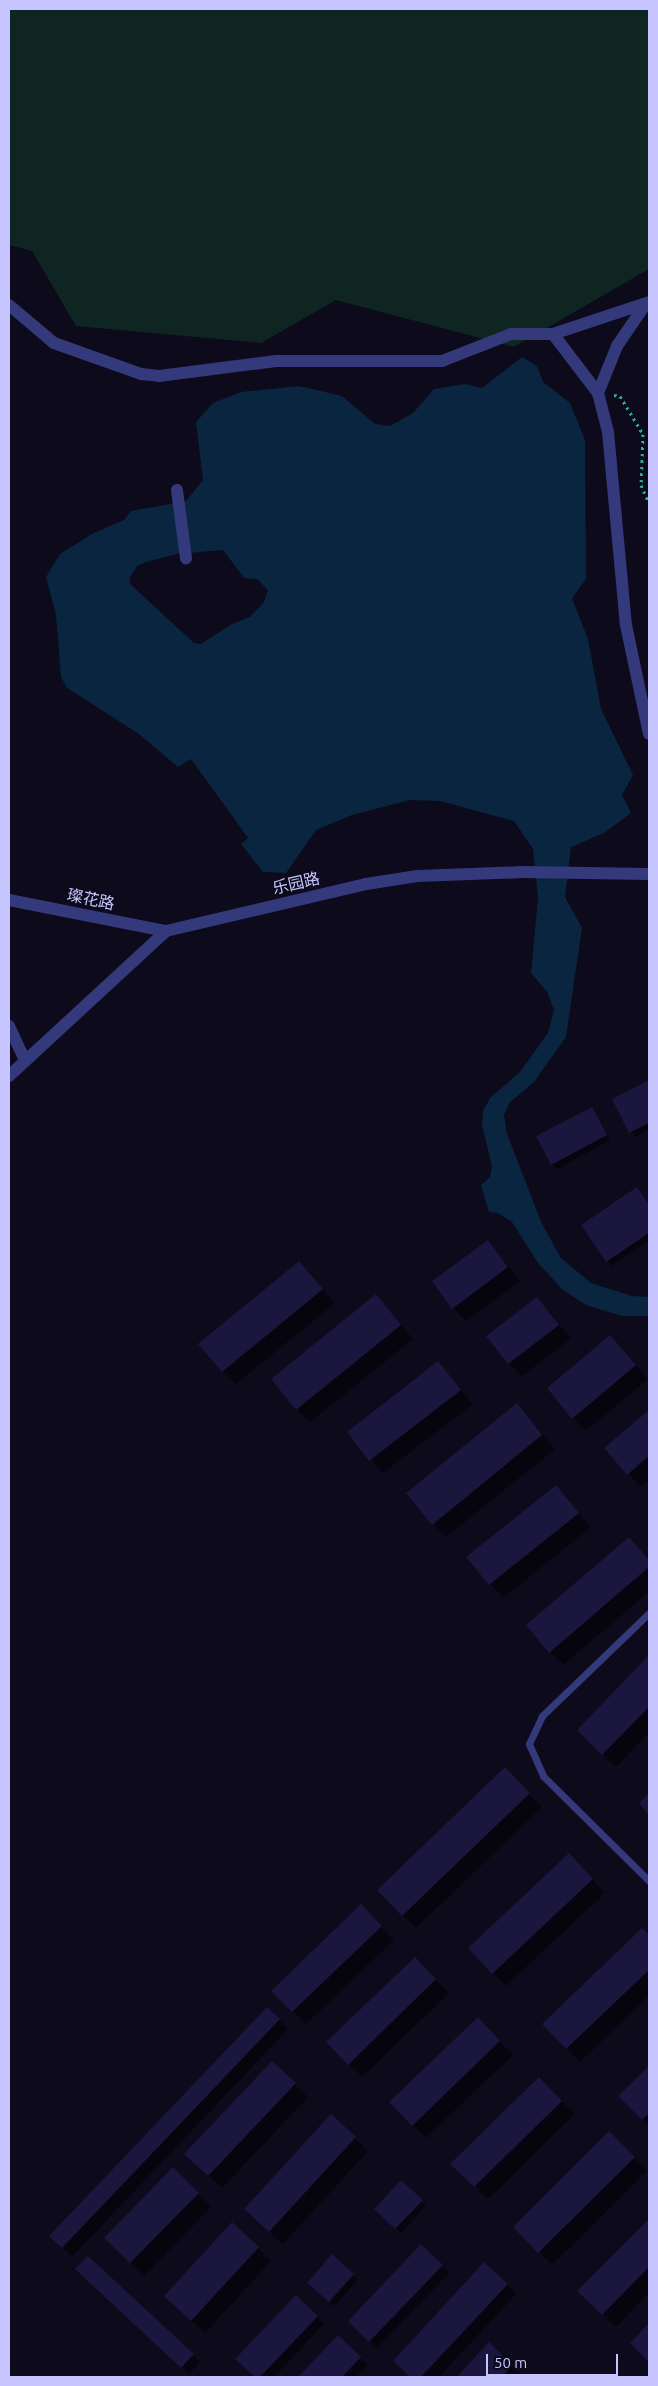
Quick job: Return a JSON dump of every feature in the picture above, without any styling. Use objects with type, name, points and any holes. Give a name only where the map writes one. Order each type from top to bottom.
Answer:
[{"type":"street","points":[[9,305],[54,342],[141,374],[159,376],[276,361],[442,361],[511,334],[553,334],[647,304]]},
{"type":"street","points":[[598,393],[617,346],[647,304]]},
{"type":"street","points":[[553,334],[598,393],[613,459],[626,625],[649,734]]},
{"type":"street","points":[[177,490],[186,558]]},
{"type":"street","name":"乐园路","points":[[9,1076],[166,931],[366,884],[417,876],[524,872],[649,874]]},
{"type":"street","name":"璨花路","points":[[9,900],[166,931]]},
{"type":"street","points":[[9,1026],[25,1060]]},
{"type":"lane","points":[[649,1612],[542,1716],[529,1744],[543,1776],[649,1881]]},
{"type":"path","points":[[598,393],[620,396],[643,434],[641,485],[649,503]]},
{"type":"green space","points":[[9,9],[649,9],[649,269],[514,347],[336,300],[261,343],[76,326],[32,251],[9,245]]},
{"type":"water","points":[[522,357],[537,366],[543,382],[570,403],[585,440],[586,579],[572,598],[588,639],[601,709],[633,775],[622,795],[631,813],[604,833],[571,847],[565,897],[582,928],[566,1037],[534,1082],[510,1102],[504,1115],[507,1134],[542,1224],[561,1258],[591,1283],[632,1296],[649,1297],[649,1316],[622,1316],[586,1305],[563,1290],[538,1263],[512,1222],[498,1213],[489,1212],[481,1185],[490,1177],[492,1166],[482,1125],[483,1111],[490,1098],[520,1072],[548,1033],[554,1010],[547,992],[531,973],[538,897],[533,849],[514,821],[440,801],[410,800],[352,815],[316,830],[286,873],[263,872],[241,844],[248,838],[191,759],[178,767],[139,734],[67,688],[61,677],[56,615],[46,577],[60,554],[92,534],[124,520],[131,511],[186,501],[203,480],[196,422],[213,403],[241,392],[299,386],[342,396],[375,424],[390,426],[413,413],[434,389],[465,384],[482,388]],"holes":[[[223,550],[244,578],[257,579],[268,590],[264,602],[250,617],[232,624],[201,644],[194,643],[130,584],[130,577],[137,566],[146,562],[177,554]]]},
{"type":"building","points":[[649,1080],[649,1123],[629,1133],[612,1099]]},
{"type":"building","points":[[592,1107],[607,1135],[551,1165],[536,1136]]},
{"type":"building","points":[[637,1187],[649,1205],[649,1233],[606,1262],[581,1225]]},
{"type":"building","points":[[488,1240],[508,1267],[452,1309],[432,1281]]},
{"type":"building","points":[[299,1261],[323,1289],[222,1372],[198,1344]]},
{"type":"building","points":[[376,1294],[401,1325],[296,1410],[271,1379]]},
{"type":"building","points":[[537,1297],[559,1325],[508,1364],[486,1336]]},
{"type":"building","points":[[610,1335],[636,1365],[572,1419],[547,1388]]},
{"type":"building","points":[[438,1361],[461,1390],[369,1461],[347,1432]]},
{"type":"building","points":[[517,1403],[542,1435],[432,1525],[406,1493]]},
{"type":"building","points":[[649,1410],[649,1456],[627,1475],[604,1448]]},
{"type":"building","points":[[556,1485],[579,1513],[489,1585],[466,1557]]},
{"type":"building","points":[[629,1537],[649,1560],[649,1567],[549,1653],[526,1625]]},
{"type":"building","points":[[649,1655],[649,1707],[602,1755],[577,1730]]},
{"type":"building","points":[[505,1767],[530,1793],[402,1916],[377,1890]]},
{"type":"building","points":[[649,1793],[649,1815],[639,1803]]},
{"type":"building","points":[[569,1853],[593,1879],[492,1974],[468,1948]]},
{"type":"building","points":[[361,1904],[382,1926],[292,2012],[271,1991]]},
{"type":"building","points":[[642,1928],[649,1935],[649,1970],[566,2049],[542,2024]]},
{"type":"building","points":[[415,1957],[436,1979],[348,2065],[326,2042]]},
{"type":"building","points":[[267,2007],[280,2019],[62,2248],[49,2236]]},
{"type":"building","points":[[478,2017],[500,2041],[412,2126],[389,2102]]},
{"type":"building","points":[[272,2061],[296,2083],[208,2176],[184,2154]]},
{"type":"building","points":[[649,2066],[649,2113],[642,2120],[618,2096]]},
{"type":"building","points":[[539,2077],[562,2101],[474,2187],[450,2164]]},
{"type":"building","points":[[331,2114],[356,2137],[269,2232],[244,2209]]},
{"type":"building","points":[[609,2131],[635,2157],[538,2253],[513,2227]]},
{"type":"building","points":[[173,2167],[199,2193],[130,2263],[104,2238]]},
{"type":"building","points":[[401,2180],[423,2200],[395,2229],[374,2209]]},
{"type":"building","points":[[649,2219],[649,2267],[602,2315],[577,2291]]},
{"type":"building","points":[[232,2222],[259,2247],[191,2321],[164,2296]]},
{"type":"building","points":[[421,2244],[443,2265],[369,2342],[348,2321]]},
{"type":"building","points":[[332,2254],[354,2274],[329,2302],[307,2283]]},
{"type":"building","points":[[88,2256],[194,2354],[181,2368],[75,2269]]},
{"type":"building","points":[[484,2262],[508,2284],[421,2377],[410,2377],[393,2361]]},
{"type":"building","points":[[296,2295],[318,2316],[260,2377],[255,2377],[235,2359]]},
{"type":"building","points":[[649,2323],[649,2362],[630,2343]]},
{"type":"building","points":[[338,2335],[361,2357],[342,2377],[298,2377]]},
{"type":"building","points":[[489,2342],[513,2365],[502,2377],[457,2377]]}]
